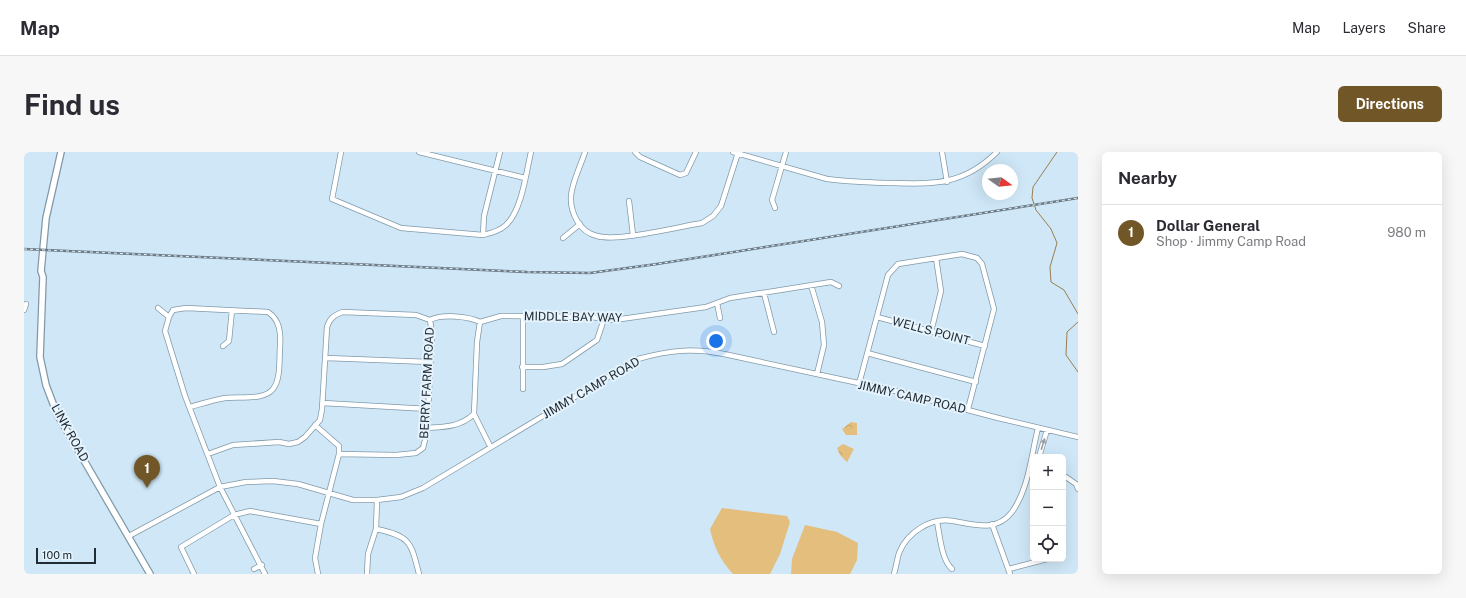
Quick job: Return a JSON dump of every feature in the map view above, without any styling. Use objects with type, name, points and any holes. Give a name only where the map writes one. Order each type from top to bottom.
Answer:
[{"type":"main road","name":"LINK ROAD","points":[[61,152],[46,222],[41,271],[43,277],[40,357],[46,385],[57,414],[150,574]]},
{"type":"street","points":[[341,152],[332,199],[401,228],[483,235],[494,232],[505,226],[513,216],[531,152]]},
{"type":"street","points":[[419,152],[524,178]]},
{"type":"street","points":[[483,235],[484,216],[500,152]]},
{"type":"street","points":[[586,152],[572,194],[573,211],[580,224],[589,233],[596,236],[614,238],[702,223],[713,216],[721,206],[736,153],[843,181],[919,184],[947,182],[977,169],[996,152]]},
{"type":"street","points":[[635,152],[640,157],[680,175],[686,174],[696,152]]},
{"type":"street","points":[[774,208],[772,200],[786,152]]},
{"type":"street","points":[[942,152],[947,182]]},
{"type":"street","points":[[629,201],[633,235]]},
{"type":"street","points":[[563,238],[580,224]]},
{"type":"street","points":[[859,384],[888,275],[891,269],[898,264],[962,254],[977,258],[982,264],[994,309],[968,410]]},
{"type":"street","points":[[932,332],[941,291],[936,258]]},
{"type":"street","name":"MIDDLE BAY WAY","points":[[480,322],[501,316],[614,320],[706,307],[730,298],[811,285],[831,282],[839,286]]},
{"type":"street","points":[[811,285],[822,322],[824,345],[817,374]]},
{"type":"street","points":[[764,293],[774,332]]},
{"type":"street","points":[[717,303],[720,318]]},
{"type":"street","points":[[24,310],[26,304]]},
{"type":"street","points":[[158,308],[169,317]]},
{"type":"street","points":[[190,407],[226,398],[261,396],[272,391],[277,382],[280,345],[278,315],[268,312],[186,308],[173,310],[165,330],[190,407],[220,488],[266,574]]},
{"type":"street","points":[[223,346],[229,341],[232,310]]},
{"type":"street","name":"BERRY FARM ROAD","points":[[208,454],[233,445],[298,442],[320,420],[323,403],[328,327],[329,320],[335,314],[343,312],[416,315],[430,320],[432,334],[427,428],[425,443],[422,448],[416,453],[396,455],[339,454]]},
{"type":"street","points":[[430,320],[435,317],[472,318],[480,322],[477,342],[474,414],[490,446]]},
{"type":"street","points":[[523,317],[523,389]]},
{"type":"street","name":"WELLS POINT","points":[[877,317],[985,346]]},
{"type":"street","points":[[522,367],[543,367],[562,364],[597,340],[604,319]]},
{"type":"street","name":"JIMMY CAMP ROAD","points":[[129,536],[220,488],[246,482],[273,481],[298,484],[353,500],[377,500],[401,497],[423,488],[490,446],[616,372],[638,360],[663,352],[702,350],[817,374],[1078,437]]},
{"type":"street","points":[[867,353],[976,382]]},
{"type":"street","points":[[326,358],[430,362]]},
{"type":"street","points":[[323,403],[428,409]]},
{"type":"street","points":[[427,428],[450,427],[467,420],[474,414]]},
{"type":"street","points":[[315,424],[339,446],[339,454],[321,524],[315,558],[318,574]]},
{"type":"street","points":[[1034,454],[1038,428]]},
{"type":"street","points":[[1040,454],[1047,430]]},
{"type":"street","points":[[894,574],[899,553],[905,543],[923,526],[952,520],[968,525],[980,526],[992,524],[1011,513],[1021,496],[1030,471]]},
{"type":"street","points":[[1066,477],[1078,486]]},
{"type":"street","points":[[368,574],[368,554],[376,529],[377,500]]},
{"type":"street","points":[[194,574],[181,546],[234,515],[250,511],[321,524]]},
{"type":"street","points":[[937,522],[948,566],[952,569]]},
{"type":"street","points":[[992,524],[1010,572],[1038,562]]},
{"type":"street","points":[[376,529],[392,532],[404,538],[413,549],[419,574]]},
{"type":"street","points":[[254,569],[262,565]]},
{"type":"green space","points":[[851,422],[857,423],[857,435],[846,435],[842,429]]},
{"type":"green space","points":[[843,444],[854,449],[847,462],[840,455],[837,448]]},
{"type":"green space","points":[[722,508],[787,516],[790,522],[780,554],[770,574],[733,574],[724,564],[713,542],[710,529]]},
{"type":"green space","points":[[805,525],[837,532],[858,543],[857,560],[850,574],[791,574],[792,559]]},
{"type":"waterway","points":[[1057,152],[1033,187],[1032,198],[1036,210],[1051,229],[1057,243],[1050,267],[1051,282],[1064,290],[1078,314]]},
{"type":"waterway","points":[[1078,322],[1067,332],[1066,355],[1078,372]]},
{"type":"railway","points":[[24,249],[527,272],[590,273],[657,264],[1078,198]]},
{"type":"place","name":"Dollar General","points":[[147,488]]}]
